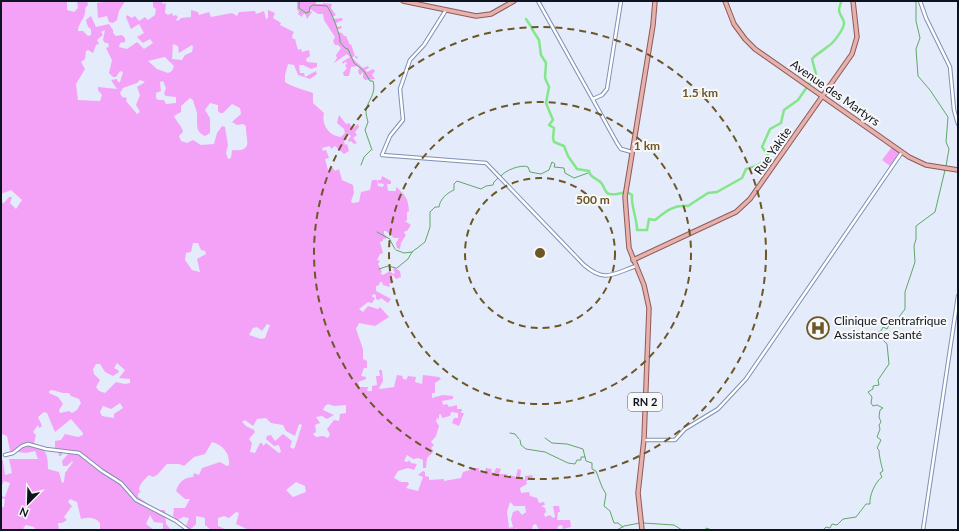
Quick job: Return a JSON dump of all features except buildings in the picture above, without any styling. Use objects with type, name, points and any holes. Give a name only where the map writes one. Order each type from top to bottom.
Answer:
[{"type":"main road","points":[[403,1],[482,16],[490,14],[514,1]]},
{"type":"main road","name":"RN 2","points":[[642,530],[638,493],[644,440],[649,308],[647,295],[629,244],[625,192],[654,20],[655,1]]},
{"type":"main road","name":"Avenue des Martyrs","points":[[725,1],[734,24],[747,41],[902,152],[926,164],[958,170]]},
{"type":"main road","name":"Rue Yakite","points":[[634,258],[704,228],[742,208],[766,178],[850,58],[856,46],[857,33],[853,1]]},
{"type":"street","points":[[538,1],[620,148],[632,152]]},
{"type":"street","points":[[593,99],[602,95],[607,90],[621,1]]},
{"type":"street","points":[[920,1],[926,18],[950,67],[954,109],[958,124]]},
{"type":"street","points":[[446,10],[424,45],[411,59],[400,89],[403,120],[390,136],[382,155],[486,163],[594,274],[607,277],[636,266]]},
{"type":"street","points":[[644,440],[675,440],[686,429],[718,409],[746,379],[902,152]]},
{"type":"street","points":[[923,530],[958,296]]},
{"type":"street","points":[[5,455],[13,453],[22,446],[28,444],[46,449],[71,450],[78,453],[121,483],[136,500],[176,520],[188,530]]},
{"type":"shaded area","points":[[1,1],[67,1],[67,10],[74,12],[78,8],[77,1],[87,1],[88,5],[85,8],[85,14],[79,25],[78,31],[83,31],[88,36],[91,35],[91,29],[88,27],[86,20],[91,16],[96,27],[109,24],[116,36],[122,35],[125,38],[125,42],[120,43],[119,47],[127,49],[137,42],[144,49],[153,43],[150,39],[143,43],[137,37],[144,33],[139,24],[131,29],[126,17],[127,15],[132,18],[135,16],[139,21],[145,17],[148,20],[155,15],[156,9],[153,7],[153,1],[161,1],[163,4],[166,3],[165,13],[168,15],[172,13],[173,16],[176,15],[178,17],[176,20],[178,21],[181,18],[191,17],[191,10],[198,12],[199,15],[209,12],[211,17],[232,13],[237,16],[239,12],[255,11],[256,14],[264,11],[266,19],[268,18],[268,10],[275,13],[273,18],[281,23],[280,25],[294,32],[292,36],[293,39],[295,39],[298,50],[301,49],[302,52],[309,50],[310,56],[306,59],[307,62],[317,63],[317,67],[311,69],[303,65],[299,65],[300,73],[304,73],[305,77],[316,71],[317,74],[310,79],[298,75],[294,65],[288,64],[285,82],[294,87],[313,93],[313,103],[324,113],[323,117],[325,126],[333,135],[341,137],[345,133],[344,129],[337,123],[339,115],[346,124],[349,123],[353,128],[358,124],[359,127],[355,132],[357,135],[353,138],[357,143],[354,144],[351,141],[349,142],[348,140],[351,136],[348,133],[346,136],[347,139],[344,141],[345,145],[347,144],[349,151],[344,154],[335,146],[331,149],[330,146],[322,148],[323,151],[326,150],[329,158],[325,159],[328,170],[332,167],[335,171],[339,169],[342,180],[353,185],[354,193],[351,201],[352,203],[359,202],[361,192],[370,190],[372,180],[377,180],[378,186],[383,187],[384,184],[378,183],[378,180],[381,180],[382,176],[391,181],[391,184],[387,184],[388,191],[396,191],[396,187],[402,192],[408,203],[409,211],[407,212],[407,220],[405,221],[411,225],[404,233],[406,235],[401,243],[400,249],[397,248],[396,243],[399,238],[394,238],[386,231],[384,231],[384,234],[388,238],[383,239],[383,241],[380,242],[383,253],[380,254],[377,260],[380,261],[378,264],[382,272],[380,273],[383,275],[390,271],[393,274],[395,273],[393,269],[395,268],[400,271],[401,277],[396,279],[393,275],[390,277],[394,282],[389,284],[390,287],[383,285],[382,282],[376,286],[376,291],[391,299],[388,303],[381,298],[379,300],[376,299],[376,295],[373,294],[372,297],[375,298],[372,303],[368,302],[359,309],[363,312],[368,306],[378,309],[380,307],[389,317],[375,326],[359,323],[356,329],[363,349],[363,359],[367,361],[367,368],[364,368],[361,376],[366,377],[366,379],[358,382],[360,387],[368,387],[367,391],[372,391],[372,386],[377,385],[376,376],[380,376],[379,370],[382,370],[383,381],[379,388],[380,389],[394,387],[397,375],[403,376],[402,378],[406,380],[408,376],[416,377],[415,382],[422,384],[423,375],[439,377],[441,379],[435,383],[435,393],[432,393],[432,398],[443,395],[453,396],[453,399],[442,401],[443,405],[447,404],[449,407],[457,405],[457,409],[462,409],[461,413],[464,413],[459,426],[452,423],[454,418],[458,418],[458,413],[451,412],[450,416],[442,418],[441,414],[439,415],[439,419],[437,418],[436,421],[439,426],[436,436],[431,442],[434,445],[431,448],[434,451],[427,458],[426,468],[423,468],[423,460],[418,458],[413,459],[407,455],[404,461],[408,462],[409,460],[411,463],[417,464],[414,470],[408,468],[398,471],[394,478],[401,482],[408,482],[409,484],[406,488],[418,491],[423,477],[418,475],[423,471],[425,472],[425,476],[429,477],[429,480],[444,479],[444,481],[461,478],[463,472],[470,470],[470,468],[479,468],[479,471],[485,471],[486,468],[492,469],[491,472],[494,473],[496,468],[501,469],[499,474],[507,474],[506,477],[509,478],[510,475],[516,477],[518,469],[521,470],[520,478],[525,480],[525,476],[532,475],[533,478],[526,481],[527,484],[520,488],[521,493],[529,492],[530,496],[537,498],[539,503],[544,502],[545,505],[541,506],[545,508],[545,517],[550,515],[553,518],[555,517],[553,506],[559,506],[560,512],[558,512],[557,520],[570,520],[571,527],[563,529],[562,525],[558,526],[557,530],[539,530],[536,524],[533,525],[532,530],[518,530],[516,528],[514,530],[249,530],[236,524],[239,513],[236,512],[229,518],[224,516],[218,518],[218,526],[227,530],[211,530],[205,525],[205,518],[196,516],[196,524],[190,530],[186,526],[189,518],[183,517],[178,520],[173,516],[174,508],[185,508],[190,499],[185,499],[176,491],[182,481],[193,477],[194,473],[199,475],[202,468],[220,462],[227,466],[229,465],[225,450],[212,442],[205,454],[194,457],[184,466],[179,464],[167,464],[157,475],[153,477],[149,475],[140,486],[139,490],[141,491],[138,494],[138,497],[157,510],[165,510],[166,524],[171,530],[160,530],[163,528],[163,523],[154,522],[150,515],[146,524],[154,530],[100,530],[100,523],[96,520],[89,518],[81,519],[77,502],[70,499],[68,502],[72,506],[64,517],[67,520],[62,523],[58,523],[59,530],[36,530],[34,527],[26,525],[23,528],[25,530],[1,530],[1,507],[4,507],[5,499],[1,498],[1,496],[5,497],[10,483],[4,481],[1,487],[1,458],[3,461],[5,475],[12,473],[9,459],[38,459],[35,451],[26,453],[10,451],[7,436],[2,434],[1,436],[1,202],[4,203],[9,197],[12,197],[10,203],[16,209],[22,200],[11,190],[1,194]],"holes":[[[105,30],[103,40],[105,43],[108,43],[109,47],[106,48],[112,60],[109,73],[113,77],[116,77],[120,71],[123,72],[120,82],[118,82],[117,79],[111,80],[117,89],[98,87],[98,90],[102,95],[100,101],[78,100],[76,84],[85,69],[81,62],[85,59],[86,51],[88,50],[93,53],[96,45],[99,44],[97,40],[103,35],[101,32]],[[173,44],[178,46],[179,53],[192,45],[192,52],[185,55],[182,60],[172,59]],[[165,57],[174,66],[172,71],[168,73],[157,69],[148,61]],[[140,80],[145,82],[137,87],[140,95],[136,105],[140,112],[137,114],[126,101],[127,98],[122,97],[120,93],[123,88],[137,83]],[[163,81],[166,88],[164,94],[166,96],[176,97],[176,103],[166,104],[164,100],[158,100],[156,98],[156,93],[161,91],[160,82]],[[190,98],[193,100],[197,113],[199,132],[205,136],[210,133],[210,118],[205,110],[210,103],[218,105],[218,111],[220,113],[223,113],[232,104],[240,108],[241,114],[232,122],[237,125],[243,124],[246,126],[246,147],[244,149],[232,150],[231,158],[228,159],[226,153],[228,145],[225,127],[222,126],[217,133],[214,144],[201,145],[193,140],[187,143],[181,141],[179,136],[183,132],[174,116],[181,112],[181,106]],[[193,243],[198,243],[201,250],[205,251],[206,254],[197,259],[200,272],[192,270],[185,260],[186,253],[191,252]],[[267,324],[270,325],[265,338],[261,339],[249,335],[253,328],[257,327],[262,331]],[[117,363],[125,370],[119,378],[130,379],[130,383],[125,384],[116,382],[105,393],[99,391],[96,387],[100,380],[94,374],[93,369],[96,364],[100,364],[105,372],[113,376],[119,372],[114,368]],[[52,390],[69,393],[71,396],[79,399],[81,403],[77,410],[72,413],[69,411],[60,413],[59,410],[63,404],[58,397],[49,393],[49,391]],[[120,403],[123,408],[114,414],[114,418],[102,416],[100,412],[103,406],[111,409]],[[328,404],[334,406],[346,405],[346,413],[340,414],[339,421],[334,420],[327,429],[330,434],[328,438],[323,436],[316,437],[313,434],[316,432],[315,425],[320,423],[316,417],[322,416],[327,419],[334,415],[323,410],[325,406]],[[44,412],[47,413],[55,432],[71,419],[83,433],[83,435],[78,437],[65,434],[61,440],[55,441],[55,449],[58,451],[59,456],[61,456],[64,451],[68,454],[62,461],[63,466],[67,466],[72,461],[73,462],[65,473],[64,482],[62,483],[59,472],[48,469],[48,459],[46,453],[34,443],[36,435],[33,432],[38,425],[39,428],[42,426],[38,417]],[[266,418],[271,423],[283,425],[286,431],[295,436],[299,424],[302,425],[293,449],[290,447],[292,441],[283,434],[275,441],[271,435],[267,436],[266,439],[274,446],[279,445],[281,452],[279,453],[266,443],[263,446],[262,443],[260,443],[255,453],[250,452],[252,443],[249,439],[255,432],[242,422],[245,420],[253,426],[257,419]],[[296,482],[305,486],[306,492],[293,497],[286,490]],[[510,502],[514,506],[525,506],[526,512],[522,515],[518,510],[513,512],[511,519],[513,527],[509,528],[507,512]]]},
{"type":"shaded area","points":[[125,1],[119,11],[117,20],[113,23],[109,22],[107,16],[98,18],[97,3]]},
{"type":"shaded area","points":[[297,1],[316,1],[316,4],[332,4],[331,8],[336,15],[332,17],[333,19],[342,18],[343,20],[336,23],[337,27],[341,26],[342,28],[337,30],[346,36],[350,45],[351,44],[355,56],[358,57],[357,59],[354,56],[352,58],[363,68],[368,66],[369,68],[365,70],[367,72],[373,69],[375,71],[372,75],[375,79],[365,80],[362,72],[361,75],[359,74],[358,70],[360,68],[358,66],[351,67],[349,76],[344,76],[343,73],[347,68],[345,66],[347,63],[345,62],[343,64],[342,62],[350,57],[347,54],[334,63],[337,58],[336,55],[341,48],[338,45],[335,45],[333,41],[335,37],[324,20],[323,14],[318,14],[310,9],[312,12],[307,19],[305,14],[303,14],[302,17],[298,14],[299,11],[297,10]]},
{"type":"shaded area","points":[[892,147],[900,153],[890,166],[882,160]]},
{"type":"waterway","points":[[300,1],[299,8],[306,13],[309,12],[310,7],[313,5],[327,6],[339,35],[340,42],[345,48],[348,49],[354,63],[364,71],[370,81],[373,81],[374,90],[367,107],[366,112],[368,122],[365,130],[372,150]]},
{"type":"waterway","points":[[532,29],[539,40],[541,55],[546,63],[545,78],[549,87],[546,103],[553,120],[549,125],[554,128],[554,142],[564,146],[568,156],[577,169],[589,171],[591,176],[601,182],[608,194],[629,193],[632,195],[632,204],[637,230],[647,230],[649,219],[655,220],[674,207],[688,206],[708,193],[717,192],[742,178],[746,169],[758,165],[765,159],[768,155],[762,147],[770,129],[781,123],[784,110],[798,100],[816,74],[812,59],[832,43],[843,28],[844,22],[839,10],[841,1]]},
{"type":"waterway","points":[[916,1],[916,21],[920,38],[916,49],[918,76],[930,90],[948,117],[946,142],[949,149],[946,166]]},
{"type":"waterway","points":[[526,19],[532,28]]},
{"type":"waterway","points":[[361,165],[364,157],[371,150]]},
{"type":"waterway","points":[[501,176],[510,170],[522,166],[528,167],[530,172],[541,174],[549,170],[552,162],[555,164],[554,167],[564,168],[565,173],[574,178],[588,173]]},
{"type":"waterway","points":[[823,530],[826,527],[830,528],[832,524],[837,525],[843,519],[856,517],[866,504],[870,504],[870,497],[873,489],[882,477],[880,473],[883,471],[879,450],[877,448],[881,440],[877,437],[881,422],[879,417],[880,410],[883,408],[877,405],[873,406],[871,403],[872,397],[868,392],[873,389],[873,386],[879,385],[878,380],[889,364],[887,344],[876,333],[881,331],[883,327],[887,329],[890,323],[896,321],[905,309],[905,292],[915,262],[914,246],[916,239],[916,226],[935,212],[945,170],[939,169]]},
{"type":"waterway","points":[[397,268],[408,259],[412,252],[425,242],[430,227],[430,212],[435,207],[439,207],[444,197],[454,190],[454,184],[457,181],[481,189],[486,186],[493,185],[499,177]]},
{"type":"waterway","points":[[377,232],[390,239]]},
{"type":"waterway","points":[[390,240],[395,249]]},
{"type":"waterway","points":[[396,250],[404,253],[412,252]]},
{"type":"waterway","points":[[379,269],[388,266],[396,268]]},
{"type":"waterway","points":[[510,433],[515,434],[519,439]]},
{"type":"waterway","points":[[545,438],[552,443],[567,444],[583,449],[586,461],[592,463],[592,469],[596,471],[606,494],[604,506],[610,511],[614,523],[618,523],[623,527]]},
{"type":"waterway","points":[[520,440],[521,445],[526,449],[545,452],[568,463],[575,464],[577,460],[581,460],[581,457],[585,457]]},
{"type":"waterway","points":[[617,530],[624,526],[640,523]]},
{"type":"waterway","points":[[643,523],[674,525],[682,530],[699,530]]},
{"type":"waterway","points":[[706,530],[706,528],[712,530]]},
{"type":"waterway","points":[[719,530],[725,530]]},
{"type":"place","name":"Clinique Centrafrique Assistance Santé","points":[[818,328]]}]
